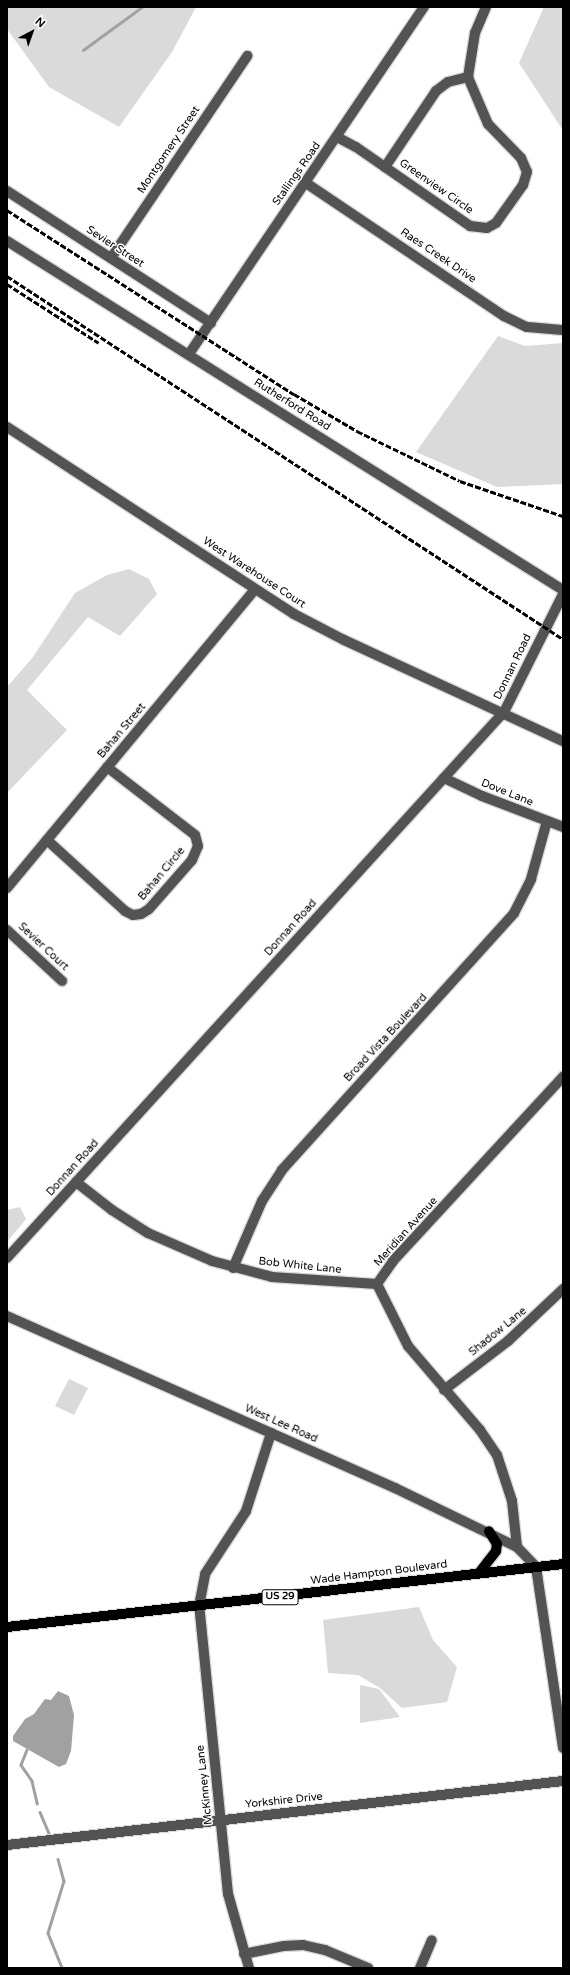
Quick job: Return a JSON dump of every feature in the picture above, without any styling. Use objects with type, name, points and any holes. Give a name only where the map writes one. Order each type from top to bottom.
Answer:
[{"type":"main road","points":[[479,1573],[496,1551],[497,1544],[489,1531]]},
{"type":"main road","name":"Wade Hampton Boulevard","points":[[7,1627],[199,1602],[563,1564]]},
{"type":"street","name":"Stallings Road","points":[[189,354],[424,7]]},
{"type":"street","points":[[385,167],[436,91],[448,82],[468,77],[475,33],[486,7]]},
{"type":"street","name":"Montgomery Street","points":[[111,258],[247,56]]},
{"type":"street","name":"Greenview Circle","points":[[337,137],[385,167],[470,226],[486,228],[496,223],[523,185],[526,166],[521,158],[488,124],[468,77]]},
{"type":"street","name":"Raes Creek Drive","points":[[306,183],[504,316],[527,327],[563,330]]},
{"type":"street","name":"Sevier Street","points":[[7,191],[211,323]]},
{"type":"street","name":"Rutherford Road","points":[[7,241],[563,590]]},
{"type":"street","name":"West Warehouse Court","points":[[7,427],[320,629],[504,712],[563,741]]},
{"type":"street","name":"Bahan Street","points":[[7,888],[255,588]]},
{"type":"street","name":"Donnan Road","points":[[7,1258],[504,712],[563,594]]},
{"type":"street","name":"Bahan Circle","points":[[46,840],[125,912],[133,915],[141,914],[149,910],[192,860],[198,846],[195,835],[107,767]]},
{"type":"street","name":"Dove Lane","points":[[444,778],[482,796],[563,827]]},
{"type":"street","name":"Broad Vista Boulevard","points":[[233,1268],[262,1201],[282,1170],[514,913],[532,879],[547,821]]},
{"type":"street","name":"Sevier Court","points":[[7,930],[62,981]]},
{"type":"street","name":"Meridian Avenue","points":[[517,1547],[512,1501],[500,1461],[480,1430],[444,1390],[408,1346],[377,1284],[393,1262],[563,1077]]},
{"type":"street","name":"Bob White Lane","points":[[76,1182],[112,1210],[148,1233],[189,1253],[233,1268],[272,1277],[377,1284]]},
{"type":"street","name":"Shadow Lane","points":[[444,1390],[513,1337],[563,1289]]},
{"type":"street","name":"West Lee Road","points":[[7,1316],[489,1531],[517,1547],[536,1567]]},
{"type":"street","name":"McKinney Lane","points":[[249,1968],[228,1894],[199,1602],[205,1574],[246,1510],[270,1433]]},
{"type":"street","points":[[536,1567],[563,1748]]},
{"type":"street","name":"Yorkshire Drive","points":[[7,1845],[563,1781]]},
{"type":"street","points":[[420,1968],[432,1940]]},
{"type":"street","points":[[244,1954],[284,1946],[308,1946],[326,1950],[368,1968]]},
{"type":"shaded area","points":[[7,7],[196,7],[172,52],[119,127],[49,87],[7,29]]},
{"type":"shaded area","points":[[544,7],[563,7],[562,129],[519,63]]},
{"type":"shaded area","points":[[498,336],[525,346],[563,343],[563,484],[497,487],[416,452]]},
{"type":"shaded area","points":[[129,569],[149,579],[157,594],[120,636],[88,617],[27,690],[67,730],[7,793],[7,687],[33,657],[75,593],[107,575]]},
{"type":"shaded area","points":[[20,1207],[26,1219],[7,1242],[7,1210]]},
{"type":"shaded area","points":[[69,1379],[88,1388],[74,1415],[55,1406]]},
{"type":"shaded area","points":[[419,1607],[433,1640],[457,1667],[447,1702],[402,1708],[380,1688],[358,1675],[328,1673],[323,1620]]},
{"type":"shaded area","points":[[360,1685],[379,1689],[400,1717],[360,1723]]},
{"type":"shaded area","points":[[58,1691],[69,1696],[74,1715],[71,1751],[66,1764],[59,1767],[13,1741],[13,1736],[25,1719],[34,1714],[45,1699],[51,1700]]},
{"type":"waterway","points":[[83,50],[142,7]]},
{"type":"waterway","points":[[27,1750],[21,1765],[32,1781],[37,1803]]},
{"type":"waterway","points":[[40,1812],[49,1833]]},
{"type":"waterway","points":[[58,1859],[64,1881],[48,1933],[62,1968]]},
{"type":"railway","points":[[7,210],[294,394],[357,431],[460,481],[563,516]]},
{"type":"railway","points":[[7,276],[563,639]]},
{"type":"railway","points":[[7,284],[99,343]]}]
